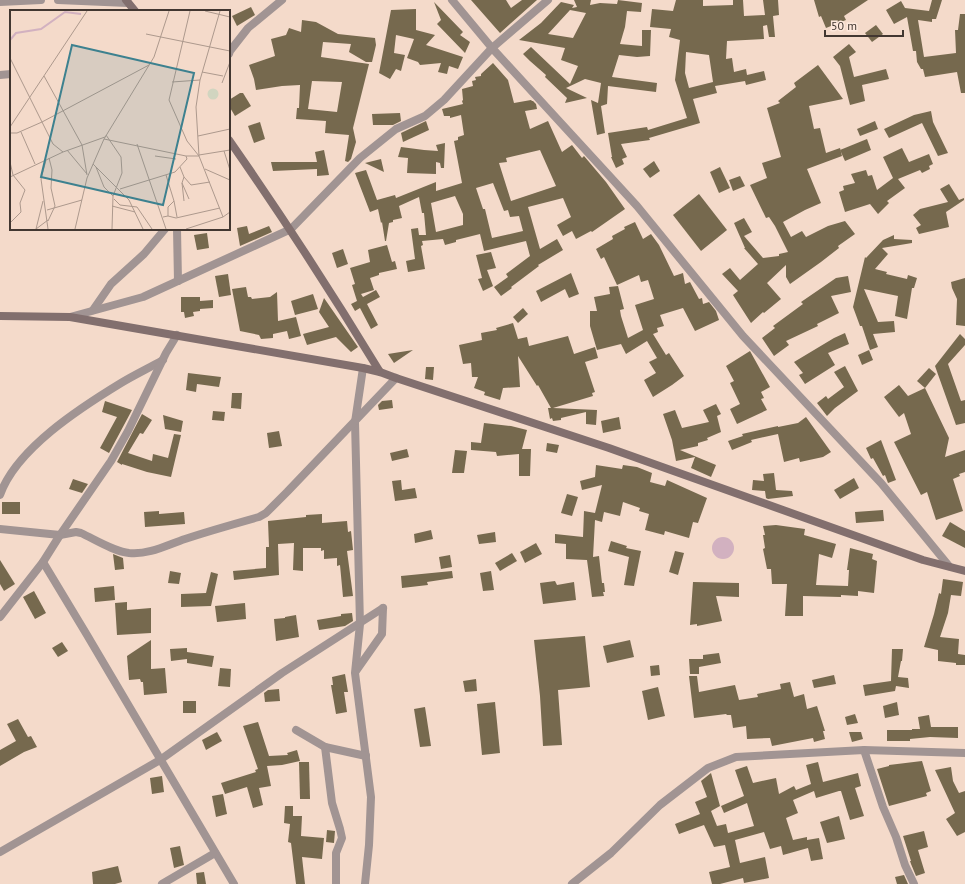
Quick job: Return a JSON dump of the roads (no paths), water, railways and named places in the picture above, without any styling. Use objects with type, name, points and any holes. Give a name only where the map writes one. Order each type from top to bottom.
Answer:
[{"type":"main road","points":[[127,2],[134,10]]},
{"type":"main road","points":[[230,141],[291,229],[346,314],[380,372]]},
{"type":"main road","points":[[0,316],[70,317],[380,372],[609,448],[923,560],[965,571]]},
{"type":"street","points":[[0,2],[41,0]]},
{"type":"street","points":[[58,0],[127,2]]},
{"type":"street","points":[[230,51],[248,28],[282,0]]},
{"type":"street","points":[[452,0],[492,48],[637,206],[743,336],[881,483],[949,566]]},
{"type":"street","points":[[70,317],[143,297],[291,229],[360,158],[396,129],[425,116],[444,100],[492,48],[548,0]]},
{"type":"street","points":[[0,75],[10,74]]},
{"type":"street","points":[[93,310],[110,284],[144,254],[164,230]]},
{"type":"street","points":[[177,230],[178,281]]},
{"type":"street","points":[[0,617],[43,562],[111,461],[177,335]]},
{"type":"street","points":[[0,495],[6,480],[13,470],[35,445],[53,430],[121,383],[163,360]]},
{"type":"street","points":[[363,368],[355,422],[360,624],[355,673],[371,797],[369,845],[365,884]]},
{"type":"street","points":[[0,529],[60,535],[76,532],[119,551],[137,554],[266,514],[396,378]]},
{"type":"street","points":[[43,562],[234,884]]},
{"type":"street","points":[[0,852],[160,760],[282,673],[383,608],[382,634],[355,673]]},
{"type":"street","points":[[296,730],[325,747],[366,756]]},
{"type":"street","points":[[325,747],[332,803],[342,838],[336,853],[336,884]]},
{"type":"street","points":[[864,750],[883,807],[896,837],[905,865],[914,884]]},
{"type":"street","points":[[572,884],[611,853],[660,805],[708,768],[736,757],[864,750],[965,753]]},
{"type":"street","points":[[162,884],[215,852]]}]
